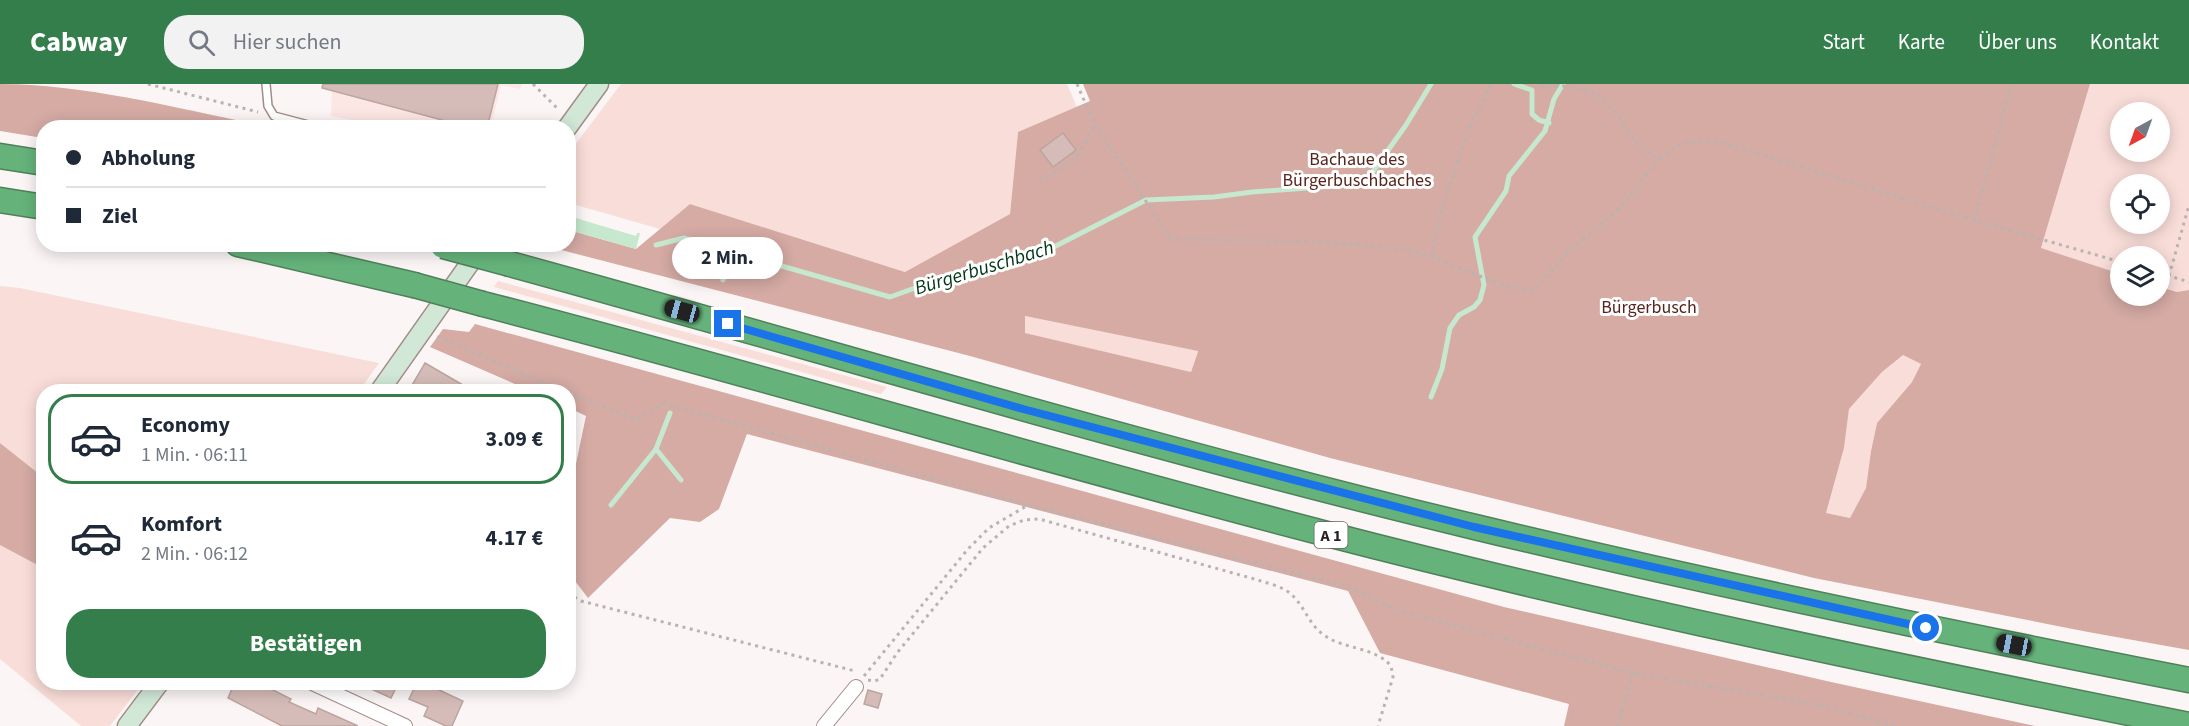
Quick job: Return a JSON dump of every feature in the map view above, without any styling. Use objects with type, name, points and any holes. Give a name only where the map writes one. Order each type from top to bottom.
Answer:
[{"type":"highway","points":[[0,156],[36,162]]},
{"type":"highway","points":[[0,200],[36,206]]},
{"type":"highway","name":"A 1","points":[[272,252],[414,285],[659,350],[1012,450],[1464,568],[1698,623],[1937,675],[2189,725]]},
{"type":"highway","name":"A 1","points":[[465,252],[785,340],[1023,409],[1474,527],[1936,630],[2189,680]]},
{"type":"main road","points":[[573,120],[599,84]]},
{"type":"main road","points":[[385,384],[477,252]]},
{"type":"main road","points":[[127,726],[154,690]]},
{"type":"street","points":[[824,726],[860,682]]},
{"type":"street","points":[[327,690],[405,726]]},
{"type":"lane","points":[[266,84],[268,106],[274,116],[289,120]]},
{"type":"path","points":[[148,84],[274,116]]},
{"type":"path","points":[[533,84],[566,120]]},
{"type":"path","points":[[1077,84],[1094,123],[1170,239],[1346,244],[1401,250],[1452,264],[1514,288],[1534,291],[1566,254],[1622,206],[1658,160],[1683,142],[1717,141],[1974,220],[2110,259]]},
{"type":"path","points":[[1430,258],[1440,214],[1468,130],[1491,84]]},
{"type":"path","points":[[1542,84],[1543,87],[1563,86],[1597,94],[1613,109],[1636,142],[1658,160]]},
{"type":"path","points":[[1974,220],[2012,84]]},
{"type":"path","points":[[1039,179],[1053,175],[1072,162],[1088,141],[1094,123]]},
{"type":"path","points":[[2170,272],[2189,205]]},
{"type":"path","points":[[2170,276],[2189,282]]},
{"type":"path","points":[[422,331],[549,384]]},
{"type":"path","points":[[576,395],[637,420],[663,403],[1028,505],[1350,587],[1396,610],[1633,673],[1820,705],[1895,726]]},
{"type":"path","points":[[860,682],[968,549],[989,528],[1028,505]]},
{"type":"path","points":[[860,682],[880,679],[897,653],[972,560],[999,533],[1024,519],[1039,519],[1258,580],[1287,591],[1311,623],[1325,636],[1352,648],[1371,652],[1386,660],[1391,666],[1393,677],[1378,726]]},
{"type":"path","points":[[576,598],[859,672],[860,682]]},
{"type":"path","points":[[1618,726],[1633,673]]},
{"type":"shaded area","points":[[332,84],[522,84],[520,89],[501,85],[493,120],[351,120],[331,116]]},
{"type":"shaded area","points":[[621,84],[1067,84],[1077,107],[1018,132],[1010,214],[905,272],[690,204],[660,229],[576,205],[576,143]]},
{"type":"shaded area","points":[[2090,84],[2189,84],[2189,290],[2177,292],[2170,290],[2170,246],[2110,246],[2110,270],[2041,248]]},
{"type":"shaded area","points":[[576,218],[636,236],[640,233],[636,249],[576,232]]},
{"type":"shaded area","points":[[498,281],[887,387],[881,394],[494,287]]},
{"type":"shaded area","points":[[0,286],[20,288],[379,363],[364,384],[36,384],[36,471],[0,443]]},
{"type":"shaded area","points":[[1025,316],[1199,351],[1191,372],[1024,333]]},
{"type":"shaded area","points":[[1903,355],[1921,364],[1912,382],[1877,423],[1866,488],[1850,518],[1826,513],[1844,448],[1849,409],[1882,372]]},
{"type":"shaded area","points":[[0,545],[36,564],[36,689],[0,659]]},
{"type":"shaded area","points":[[37,690],[138,690],[110,726],[81,726]]},
{"type":"green space","points":[[0,84],[67,88],[101,93],[237,120],[36,120],[36,137],[0,131]]},
{"type":"green space","name":"Bürgerbusch","points":[[1083,84],[2090,84],[2041,248],[2110,270],[2110,306],[2170,306],[2170,290],[2177,292],[2189,290],[2189,650],[1814,578],[1330,458],[970,356],[569,252],[576,252],[576,232],[636,249],[690,204],[905,272],[1010,214],[1018,132],[1090,101]],"holes":[[[1025,316],[1198,352],[1191,372],[1025,333]],[[1903,355],[1921,364],[1912,382],[1877,423],[1866,488],[1850,518],[1826,513],[1844,448],[1849,409],[1882,372]]]},
{"type":"green space","points":[[475,324],[1504,607],[2035,726],[1564,726],[1569,704],[1380,653],[1348,591],[747,434],[719,509],[700,522],[670,518],[588,598],[576,582],[576,464],[586,416],[576,411],[576,384],[515,384],[430,347],[443,329],[469,332]]},
{"type":"green space","points":[[0,443],[36,471],[36,564],[0,545]]},
{"type":"building","points":[[323,84],[498,84],[489,120],[442,120],[322,88]]},
{"type":"building","points":[[1063,133],[1076,150],[1053,167],[1040,150]]},
{"type":"building","points":[[425,363],[461,384],[413,384]]},
{"type":"building","points":[[232,690],[273,690],[291,699],[289,702],[316,714],[318,708],[358,726],[282,726],[228,698]]},
{"type":"building","points":[[374,690],[395,690],[391,698]]},
{"type":"building","points":[[413,690],[439,690],[463,701],[452,726],[446,726],[424,716],[428,707],[409,699]]},
{"type":"building","points":[[868,690],[882,694],[878,708],[864,704]]},
{"type":"waterway","name":"Bürgerbuschbach","points":[[656,245],[684,238],[890,297],[940,279],[1040,254],[1146,200],[1214,197],[1364,184],[1406,125],[1431,84]]},
{"type":"waterway","name":"Bürgerbuschbach","points":[[1514,84],[1532,90],[1532,114],[1539,120],[1549,123]]},
{"type":"waterway","points":[[1431,397],[1442,369],[1450,328],[1459,315],[1474,307],[1480,300],[1484,285],[1475,237],[1506,191],[1509,176],[1545,131],[1554,99],[1563,84]]},
{"type":"waterway","name":"Bürgerbuschbach","points":[[723,280],[733,253]]},
{"type":"waterway","name":"Bürgerbuschbach","points":[[611,505],[656,449],[670,413]]},
{"type":"waterway","name":"Bürgerbuschbach","points":[[656,449],[681,480]]},
{"type":"route","points":[[728,324],[1023,409],[1474,527],[1926,628]]},
{"type":"park label","name":"Bachaue des Bürgerbuschbaches","points":[[1357,169]]}]
